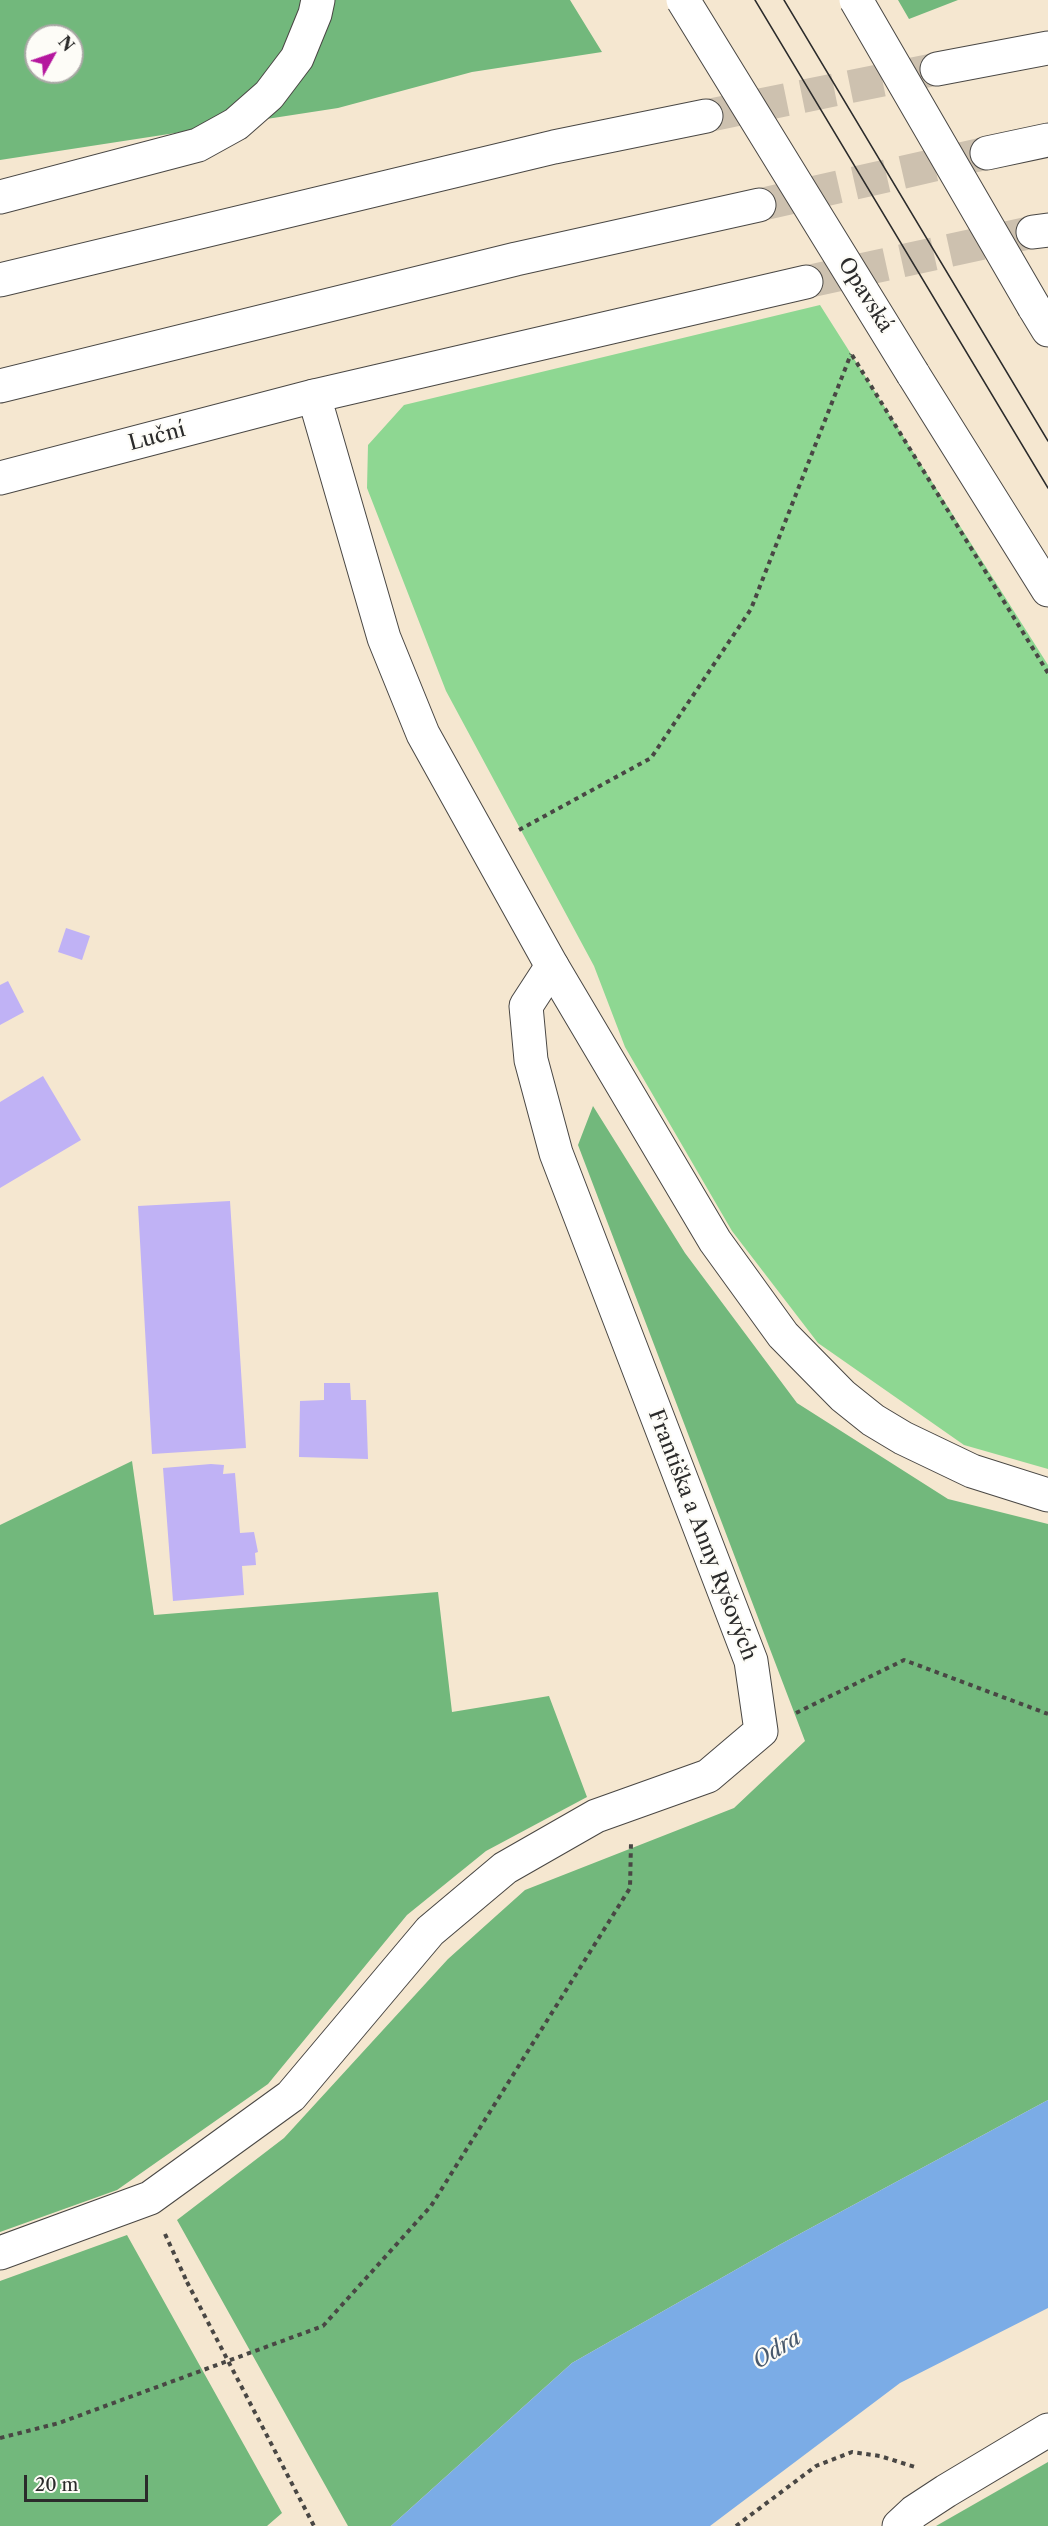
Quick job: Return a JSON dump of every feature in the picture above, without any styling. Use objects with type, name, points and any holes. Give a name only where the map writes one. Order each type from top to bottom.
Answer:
[{"type":"main road","points":[[0,197],[198,145],[236,124],[269,95],[297,58],[315,14],[318,0]]},
{"type":"main road","name":"Opavská","points":[[683,0],[1048,590]]},
{"type":"main road","points":[[856,0],[1041,319]]},
{"type":"main road","points":[[938,69],[1048,48]]},
{"type":"main road","points":[[0,280],[554,147],[706,116]]},
{"type":"main road","points":[[987,153],[1048,140]]},
{"type":"main road","points":[[0,386],[516,259],[759,205]]},
{"type":"main road","name":"Luční","points":[[0,478],[314,396],[806,282]]},
{"type":"main road","points":[[314,396],[384,638],[401,685],[423,734],[484,849],[715,1242],[758,1304],[803,1358],[858,1408],[903,1438],[972,1471],[1048,1495]]},
{"type":"main road","name":"Františka a Anny Ryšových","points":[[552,966],[526,1006],[531,1060],[556,1154],[751,1661],[761,1731]]},
{"type":"main road","points":[[0,2253],[150,2198],[291,2096],[430,1930],[505,1868],[596,1816],[708,1776],[761,1731]]},
{"type":"main road","points":[[899,2526],[914,2512],[946,2491],[1048,2430]]},
{"type":"path","points":[[484,849],[651,758],[751,609],[851,354],[1048,673]]},
{"type":"path","points":[[761,1731],[904,1660],[1048,1714]]},
{"type":"path","points":[[0,2438],[59,2422],[324,2326],[431,2206],[630,1888],[632,1803]]},
{"type":"path","points":[[150,2198],[187,2282],[314,2526]]},
{"type":"path","points":[[736,2526],[816,2466],[852,2452],[880,2456],[918,2467],[946,2491]]},
{"type":"green space","points":[[0,0],[570,0],[602,52],[472,72],[338,108],[0,160]]},
{"type":"green space","points":[[898,0],[958,0],[909,19]]},
{"type":"green space","points":[[820,305],[1048,665],[1048,1469],[964,1445],[818,1343],[732,1231],[625,1047],[594,966],[446,691],[367,488],[368,445],[404,405]]},
{"type":"green space","points":[[593,1106],[685,1253],[797,1403],[948,1499],[1048,1524],[1048,2100],[781,2244],[572,2363],[391,2526],[348,2526],[177,2220],[284,2138],[448,1959],[525,1890],[734,1808],[805,1741],[578,1145]]},
{"type":"green space","points":[[132,1461],[154,1615],[438,1592],[452,1712],[549,1696],[587,1797],[486,1851],[407,1915],[268,2084],[117,2190],[0,2232],[0,1525]]},
{"type":"green space","points":[[127,2235],[282,2513],[267,2526],[0,2526],[0,2281]]},
{"type":"green space","points":[[1048,2462],[1048,2526],[936,2526]]},
{"type":"water","name":"Odra","points":[[1048,2100],[1048,2308],[900,2383],[710,2526],[391,2526],[572,2363],[781,2244]]},
{"type":"building","points":[[66,928],[90,936],[82,960],[58,952]]},
{"type":"building","points":[[8,981],[24,1012],[0,1025],[0,985]]},
{"type":"building","points":[[43,1076],[81,1140],[0,1188],[0,1102]]},
{"type":"building","points":[[230,1201],[246,1448],[152,1454],[138,1206]]},
{"type":"building","points":[[324,1383],[350,1383],[351,1400],[366,1400],[368,1459],[299,1457],[300,1401],[324,1400]]},
{"type":"building","points":[[224,1465],[223,1474],[235,1473],[240,1533],[254,1532],[258,1552],[255,1553],[256,1565],[242,1566],[244,1595],[173,1601],[163,1468]]},
{"type":"tunnel","points":[[706,116],[937,69]]},
{"type":"tunnel","points":[[759,205],[987,153]]},
{"type":"tunnel","points":[[806,282],[1033,232]]},
{"type":"tram line","points":[[755,0],[1048,488]]},
{"type":"tram line","points":[[784,0],[1048,441]]}]
